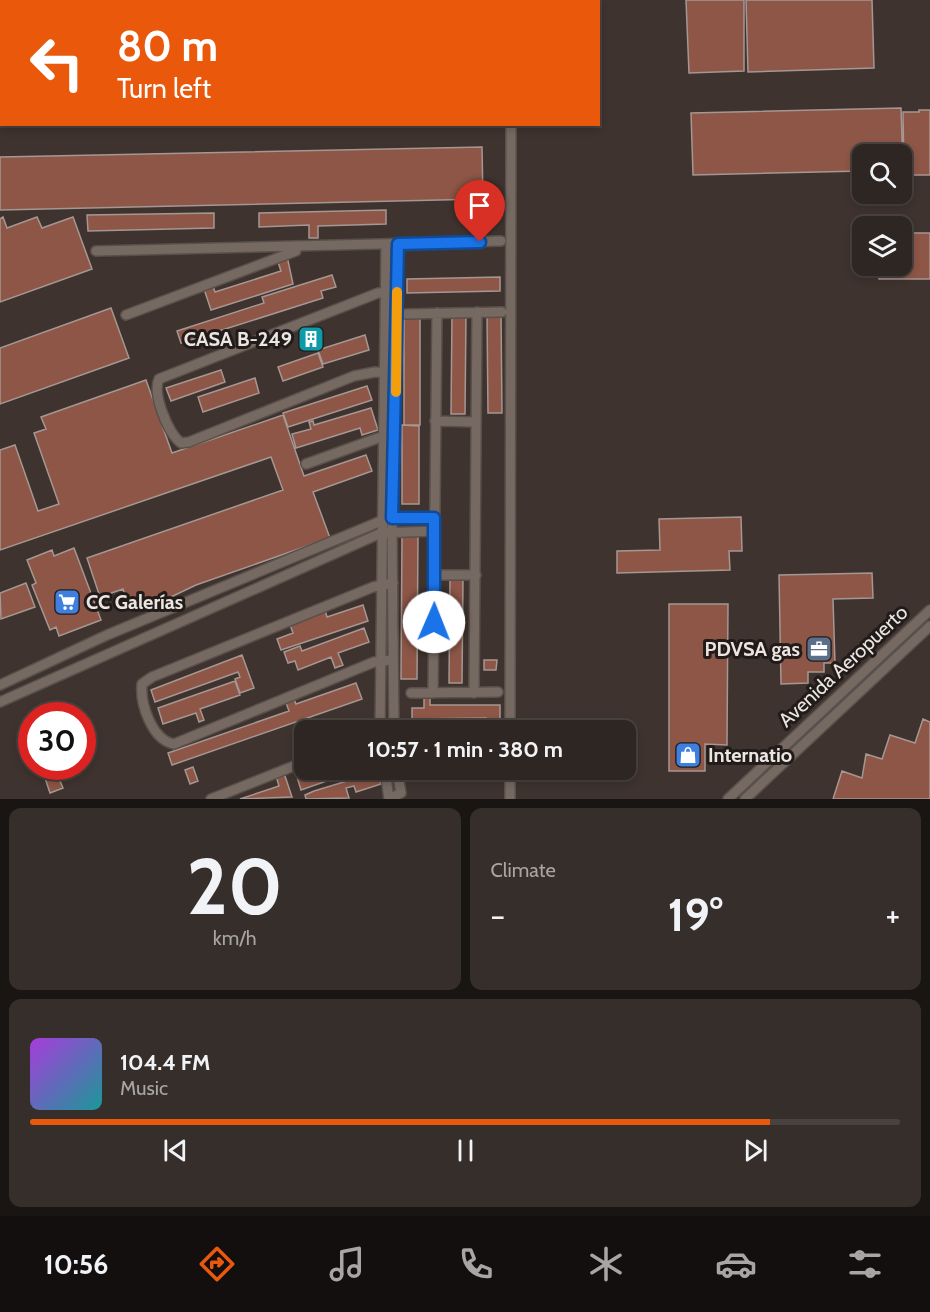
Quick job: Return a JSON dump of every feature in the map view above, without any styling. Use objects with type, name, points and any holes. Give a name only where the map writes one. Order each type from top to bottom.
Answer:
[{"type":"street","points":[[510,720],[511,126]]},
{"type":"street","points":[[96,251],[304,248],[501,241]]},
{"type":"street","points":[[385,720],[378,699],[386,244]]},
{"type":"street","points":[[389,720],[392,698],[392,518],[398,244]]},
{"type":"street","points":[[126,315],[304,248]]},
{"type":"street","points":[[396,373],[354,376],[189,442],[181,443],[174,438],[156,393],[159,379],[386,291],[397,291]]},
{"type":"street","points":[[474,693],[477,312]]},
{"type":"street","points":[[406,314],[502,312]]},
{"type":"street","points":[[433,693],[437,313]]},
{"type":"street","points":[[435,421],[476,422]]},
{"type":"street","points":[[306,464],[384,438],[395,438]]},
{"type":"street","points":[[0,685],[107,635],[381,521],[392,518],[434,518]]},
{"type":"street","points":[[0,702],[381,533],[434,531]]},
{"type":"street","points":[[434,575],[476,575]]},
{"type":"street","points":[[392,660],[379,661],[174,744],[166,743],[158,736],[141,696],[142,684],[152,677],[381,585],[393,583]]},
{"type":"street","name":"Avenida Aeropuerto","points":[[728,799],[930,610]]},
{"type":"street","name":"Avenida Aeropuerto","points":[[745,799],[930,626]]},
{"type":"street","points":[[411,693],[498,692]]},
{"type":"street","points":[[378,699],[392,698]]},
{"type":"street","points":[[211,799],[294,766]]},
{"type":"street","points":[[386,780],[389,799],[401,793],[399,780]]},
{"type":"street","points":[[510,780],[510,799]]},
{"type":"building","points":[[686,0],[744,0],[744,71],[689,73]]},
{"type":"building","points":[[746,0],[872,0],[874,68],[748,72]]},
{"type":"building","points":[[901,108],[902,144],[852,144],[852,171],[693,175],[691,113]]},
{"type":"building","points":[[919,110],[930,110],[930,175],[912,175],[912,144],[904,144],[903,112],[919,112]]},
{"type":"building","points":[[482,147],[483,199],[0,210],[0,157]]},
{"type":"building","points":[[386,210],[386,224],[318,226],[318,238],[309,238],[309,225],[259,227],[259,213]]},
{"type":"building","points":[[214,213],[214,228],[88,231],[87,215]]},
{"type":"building","points":[[3,217],[7,228],[37,217],[42,228],[73,217],[92,269],[0,302],[0,219]]},
{"type":"building","points":[[912,233],[930,233],[930,279],[879,279],[879,276],[912,276]]},
{"type":"building","points":[[287,256],[293,284],[211,310],[204,289],[213,286],[215,292],[281,271],[277,259]]},
{"type":"building","points":[[332,275],[336,287],[321,291],[323,298],[181,343],[177,331],[264,303],[262,297]]},
{"type":"building","points":[[500,277],[500,291],[407,293],[407,279]]},
{"type":"building","points":[[111,308],[129,358],[0,404],[0,348]]},
{"type":"building","points":[[501,314],[502,413],[488,413],[487,315]]},
{"type":"building","points":[[452,315],[466,315],[465,414],[451,414]]},
{"type":"building","points":[[404,318],[420,318],[420,425],[404,425]]},
{"type":"building","name":"CASA B-249","points":[[312,331],[318,344],[310,347],[304,334]]},
{"type":"building","points":[[365,335],[369,350],[323,364],[318,350]]},
{"type":"building","points":[[318,353],[323,367],[283,381],[278,367]]},
{"type":"building","points":[[221,370],[225,382],[171,401],[166,388]]},
{"type":"building","points":[[255,378],[259,393],[203,412],[198,397]]},
{"type":"building","points":[[146,380],[172,453],[283,415],[304,476],[366,455],[372,471],[313,492],[330,538],[130,611],[123,589],[100,597],[87,558],[283,490],[271,457],[0,550],[0,450],[15,445],[38,511],[59,504],[34,433],[46,429],[41,417]]},
{"type":"building","points":[[367,386],[372,400],[288,427],[283,413]]},
{"type":"building","points":[[371,408],[378,430],[362,435],[360,428],[296,448],[292,434],[311,429],[309,422],[313,421],[314,425]]},
{"type":"building","points":[[402,425],[419,426],[419,504],[402,504]]},
{"type":"building","points":[[741,517],[742,551],[729,551],[730,570],[617,573],[617,551],[660,550],[659,519]]},
{"type":"building","points":[[402,535],[418,535],[417,679],[401,679]]},
{"type":"building","name":"CC Galerías","points":[[74,548],[101,620],[59,636],[56,627],[50,630],[32,585],[36,583],[27,560],[52,550],[54,556]]},
{"type":"building","points":[[872,573],[873,598],[833,599],[835,663],[824,663],[824,672],[808,672],[808,683],[781,684],[779,575]]},
{"type":"building","points":[[450,579],[463,579],[462,683],[449,683]]},
{"type":"building","points":[[26,583],[35,607],[1,619],[0,593]]},
{"type":"building","points":[[669,604],[728,604],[727,745],[705,744],[705,771],[669,771]]},
{"type":"building","points":[[363,605],[368,621],[281,650],[277,639],[293,633],[289,622],[325,610],[327,617]]},
{"type":"building","points":[[364,628],[369,642],[338,653],[343,665],[335,668],[331,657],[298,670],[295,661],[288,663],[284,652],[300,646],[302,651]]},
{"type":"building","points":[[242,655],[254,688],[240,693],[235,679],[240,677],[238,672],[155,702],[151,690]]},
{"type":"building","points":[[484,660],[497,660],[496,670],[484,670]]},
{"type":"building","points":[[235,681],[240,695],[200,709],[204,720],[199,722],[196,713],[163,724],[158,708]]},
{"type":"building","points":[[356,683],[362,699],[302,720],[294,720],[294,723],[172,765],[168,753],[289,711],[285,700],[293,697],[296,704]]},
{"type":"building","points":[[424,695],[430,695],[430,705],[500,705],[500,720],[486,720],[486,718],[412,719],[412,708],[424,708]]},
{"type":"building","points":[[923,719],[930,722],[930,799],[833,799],[842,771],[862,778],[866,754],[882,759],[890,735],[915,743]]},
{"type":"building","points":[[193,767],[198,781],[190,784],[185,770]]},
{"type":"building","points":[[284,773],[292,797],[240,799],[279,786],[276,776]]},
{"type":"building","points":[[46,780],[60,780],[63,788],[50,793]]},
{"type":"building","points":[[298,780],[330,780],[301,790]]},
{"type":"building","points":[[350,780],[380,780],[381,784],[356,792],[354,786],[346,788],[349,798],[306,799],[305,795]]},
{"type":"slow traffic","points":[[396,392],[397,292]]},
{"type":"place","name":"CASA B-249","points":[[311,339]]},
{"type":"place","name":"CC Galerías","points":[[67,602]]},
{"type":"place","name":"PDVSA gas","points":[[819,649]]},
{"type":"place","name":"Internatio","points":[[688,755]]},
{"type":"route","points":[[434,622],[434,518],[392,518],[398,244],[480,242]]}]
